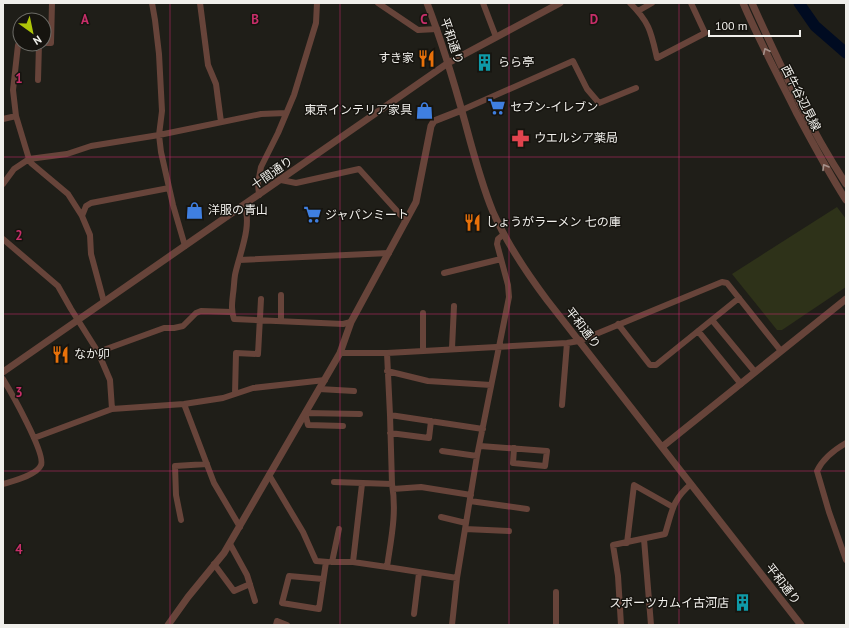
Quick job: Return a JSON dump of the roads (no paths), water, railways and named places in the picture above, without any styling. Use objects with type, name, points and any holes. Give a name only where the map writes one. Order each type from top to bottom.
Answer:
[{"type":"street","points":[[152,3],[159,54],[162,111],[158,135],[169,188],[185,246]]},
{"type":"street","points":[[200,3],[208,65],[216,84],[221,122]]},
{"type":"street","points":[[259,195],[258,184],[261,168],[278,133],[294,94],[316,23],[317,3]]},
{"type":"street","points":[[378,3],[418,30],[437,29]]},
{"type":"street","name":"平和通り","points":[[427,3],[448,63],[482,181],[493,211],[504,234],[530,277],[801,625]]},
{"type":"street","points":[[483,3],[496,37]]},
{"type":"street","name":"十間通り","points":[[3,372],[448,63],[560,3]]},
{"type":"street","points":[[630,3],[638,10],[650,29],[658,58],[705,33],[691,3]]},
{"type":"street","points":[[638,10],[652,3]]},
{"type":"street","name":"西牛谷辺見線","points":[[743,3],[808,134],[846,200]]},
{"type":"street","name":"西牛谷辺見線","points":[[752,3],[810,124],[846,184]]},
{"type":"street","points":[[17,52],[12,90],[16,116],[29,159],[31,163],[68,194],[82,216],[90,235],[91,254],[104,302]]},
{"type":"street","points":[[38,80],[39,52]]},
{"type":"street","points":[[168,625],[230,544],[268,474],[340,353],[351,322],[416,202],[431,126],[434,121],[573,61],[587,89],[599,103],[636,88]]},
{"type":"street","points":[[3,184],[14,169],[29,159],[67,154],[91,146],[158,135],[260,114],[286,113]]},
{"type":"street","points":[[3,119],[16,116]]},
{"type":"street","points":[[281,180],[296,183],[359,169],[406,221]]},
{"type":"street","points":[[82,216],[86,206],[91,203],[169,188]]},
{"type":"street","points":[[244,205],[247,213],[247,221],[235,275],[232,312],[234,319],[343,324],[351,322]]},
{"type":"street","points":[[452,625],[457,578],[509,291],[496,244],[498,239],[504,234]]},
{"type":"street","points":[[3,239],[58,286],[98,352],[110,380],[112,409]]},
{"type":"street","points":[[239,260],[389,253]]},
{"type":"street","points":[[444,273],[501,259]]},
{"type":"street","points":[[340,353],[386,353],[452,348],[567,343],[579,341],[722,282],[727,283],[781,351]]},
{"type":"street","points":[[281,295],[281,321]]},
{"type":"street","points":[[618,324],[650,366],[656,365],[739,298]]},
{"type":"street","points":[[235,394],[236,353],[258,354],[261,299]]},
{"type":"street","points":[[662,447],[846,299]]},
{"type":"street","points":[[452,348],[454,306]]},
{"type":"street","points":[[98,352],[164,328],[183,326],[196,313],[202,311],[232,312]]},
{"type":"street","points":[[423,313],[423,351]]},
{"type":"street","points":[[712,320],[755,372]]},
{"type":"street","points":[[698,331],[741,384]]},
{"type":"street","points":[[562,405],[567,343]]},
{"type":"street","points":[[386,353],[394,518],[387,568]]},
{"type":"street","points":[[388,371],[428,381],[491,385]]},
{"type":"street","points":[[3,379],[34,438],[42,458],[41,465],[37,470],[3,484]]},
{"type":"street","points":[[34,438],[112,409],[184,404],[223,398],[253,388],[325,380]]},
{"type":"street","points":[[319,389],[354,391]]},
{"type":"street","points":[[184,404],[214,484],[240,527]]},
{"type":"street","points":[[305,414],[360,414]]},
{"type":"street","points":[[305,414],[308,425],[344,426]]},
{"type":"street","points":[[390,415],[483,429]]},
{"type":"street","points":[[390,433],[429,438],[431,421]]},
{"type":"street","points":[[846,443],[834,450],[820,464],[816,471],[846,560]]},
{"type":"street","points":[[480,446],[514,448],[547,452],[545,466],[513,463],[514,448]]},
{"type":"street","points":[[442,451],[478,456]]},
{"type":"street","points":[[181,520],[176,494],[175,466],[207,464]]},
{"type":"street","points":[[268,474],[303,532],[316,562],[353,562],[457,578]]},
{"type":"street","points":[[334,482],[421,487],[527,509]]},
{"type":"street","points":[[353,562],[362,484]]},
{"type":"street","points":[[627,543],[634,484],[673,507]]},
{"type":"street","points":[[621,625],[618,576],[613,545],[665,534],[678,496],[691,484]]},
{"type":"street","points":[[441,517],[466,526],[509,531]]},
{"type":"street","points":[[323,580],[289,576],[282,603],[318,609],[323,580],[339,529]]},
{"type":"street","points":[[644,539],[651,625]]},
{"type":"street","points":[[230,544],[247,575],[255,602]]},
{"type":"street","points":[[214,564],[234,590],[250,584]]},
{"type":"street","points":[[414,614],[420,573]]},
{"type":"street","points":[[556,592],[556,625]]},
{"type":"street","points":[[276,625],[277,621],[287,625]]},
{"type":"waterway","points":[[799,3],[815,26],[846,53]]},
{"type":"place","name":"すき家","points":[[427,58]]},
{"type":"place","name":"らら亭","points":[[485,62]]},
{"type":"place","name":"セブン-イレブン","points":[[497,107]]},
{"type":"place","name":"東京インテリア家具","points":[[425,110]]},
{"type":"place","name":"ウエルシア薬局","points":[[521,138]]},
{"type":"place","name":"洋服の青山","points":[[195,210]]},
{"type":"place","name":"ジャパンミート","points":[[312,215]]},
{"type":"place","name":"しょうがラーメン 七の庫","points":[[473,222]]},
{"type":"place","name":"なか卯","points":[[61,354]]},
{"type":"place","name":"スポーツカムイ古河店","points":[[742,603]]}]
